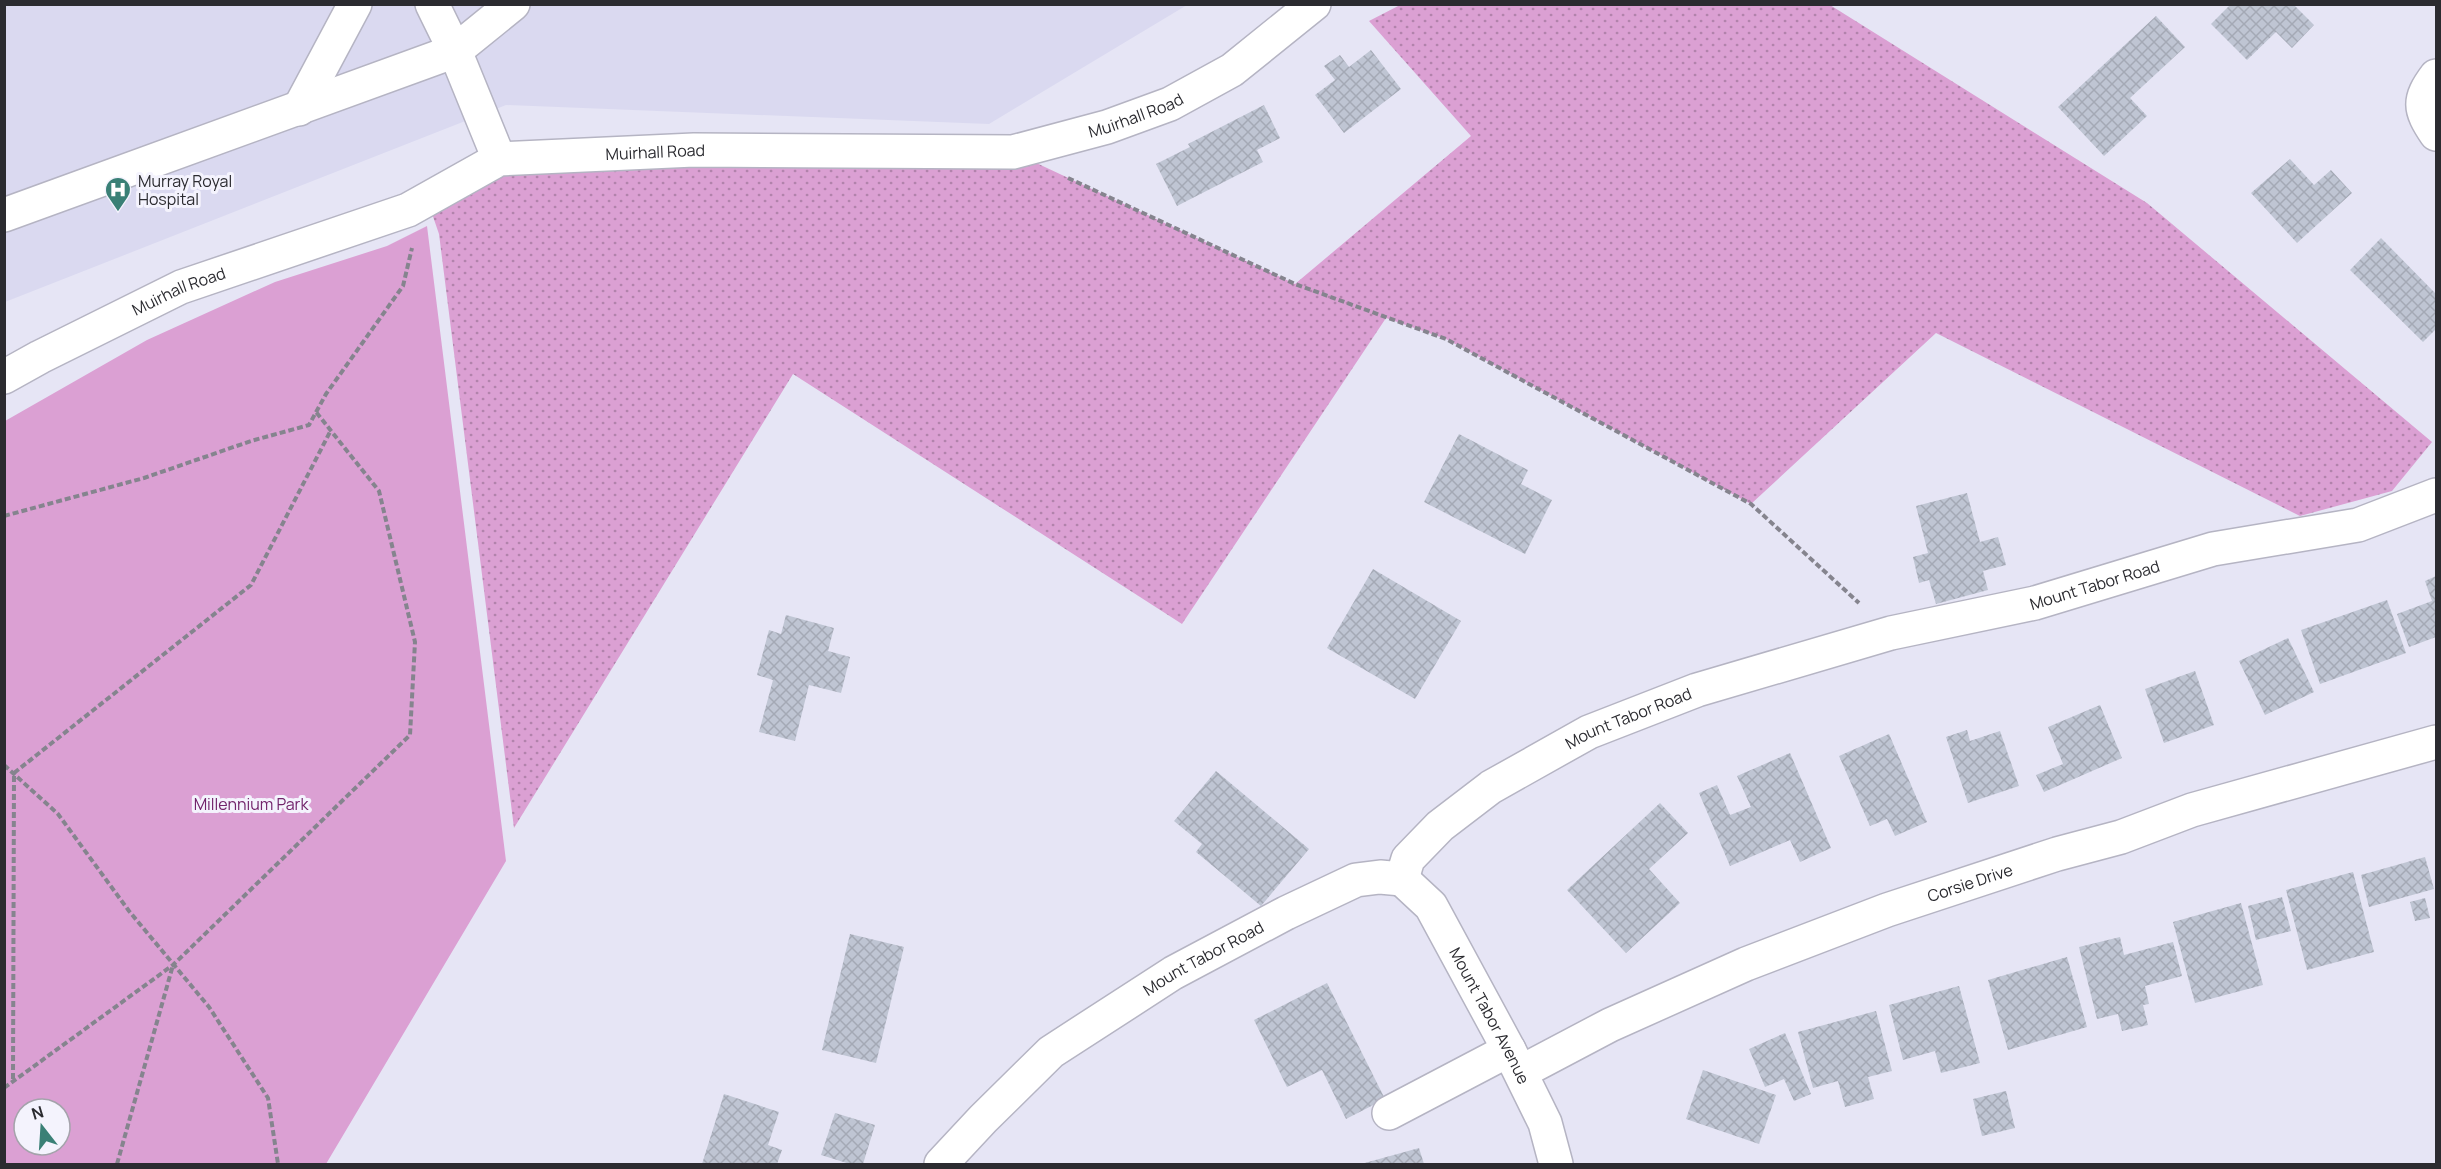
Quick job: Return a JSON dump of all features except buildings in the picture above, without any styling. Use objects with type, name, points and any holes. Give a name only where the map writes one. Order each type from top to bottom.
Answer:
[{"type":"street","points":[[299,109],[355,4]]},
{"type":"street","points":[[432,4],[455,51],[499,159]]},
{"type":"street","points":[[4,215],[455,51],[513,4]]},
{"type":"street","name":"Muirhall Road","points":[[4,377],[181,287],[408,210],[499,159],[694,150],[1013,152],[1107,127],[1170,104],[1232,70],[1314,4]]},
{"type":"street","points":[[2436,76],[2421,100],[2425,116],[2436,134]]},
{"type":"street","name":"Mount Tabor Road","points":[[941,1164],[1051,1053],[1173,973],[1286,913],[1356,880],[1380,877],[1402,879],[1408,859],[1440,825],[1491,786],[1589,732],[1697,690],[1891,633],[2035,603],[2213,549],[2358,525],[2436,495]]},
{"type":"street","name":"Corsie Drive","points":[[1389,1113],[1610,1025],[1746,964],[1887,910],[2057,854],[2121,837],[2192,810],[2436,742]]},
{"type":"street","name":"Mount Tabor Avenue","points":[[1402,879],[1431,906],[1515,1061],[1545,1123],[1556,1164]]},
{"type":"path","points":[[1067,177],[1295,284],[1446,339],[1751,504],[1891,633]]},
{"type":"path","points":[[4,516],[144,478],[251,441],[309,425],[403,286],[417,231],[408,210]]},
{"type":"path","points":[[4,1088],[173,964],[410,735],[415,642],[379,491],[316,412]]},
{"type":"path","points":[[14,773],[251,585],[331,430]]},
{"type":"path","points":[[4,765],[58,814],[129,910],[208,1007],[268,1098],[278,1164]]},
{"type":"path","points":[[13,1080],[14,773]]},
{"type":"path","points":[[117,1164],[173,964]]},
{"type":"shaded area","name":"Murray Royal Hospital","points":[[5,5],[1187,5],[989,124],[506,105],[5,302]]},
{"type":"green space","points":[[1402,4],[1830,5],[2147,203],[2432,442],[2392,491],[2300,516],[1936,333],[1751,504],[1446,339],[1386,318],[1182,624],[793,374],[514,828],[439,234],[427,199],[499,159],[1013,152],[1295,284],[1471,136],[1369,21]]},
{"type":"green space","name":"Millennium Park","points":[[427,226],[506,861],[326,1164],[5,1164],[5,421],[147,340],[275,282],[387,246]]},
{"type":"place","name":"Murray Royal Hospital","points":[[118,213]]}]
